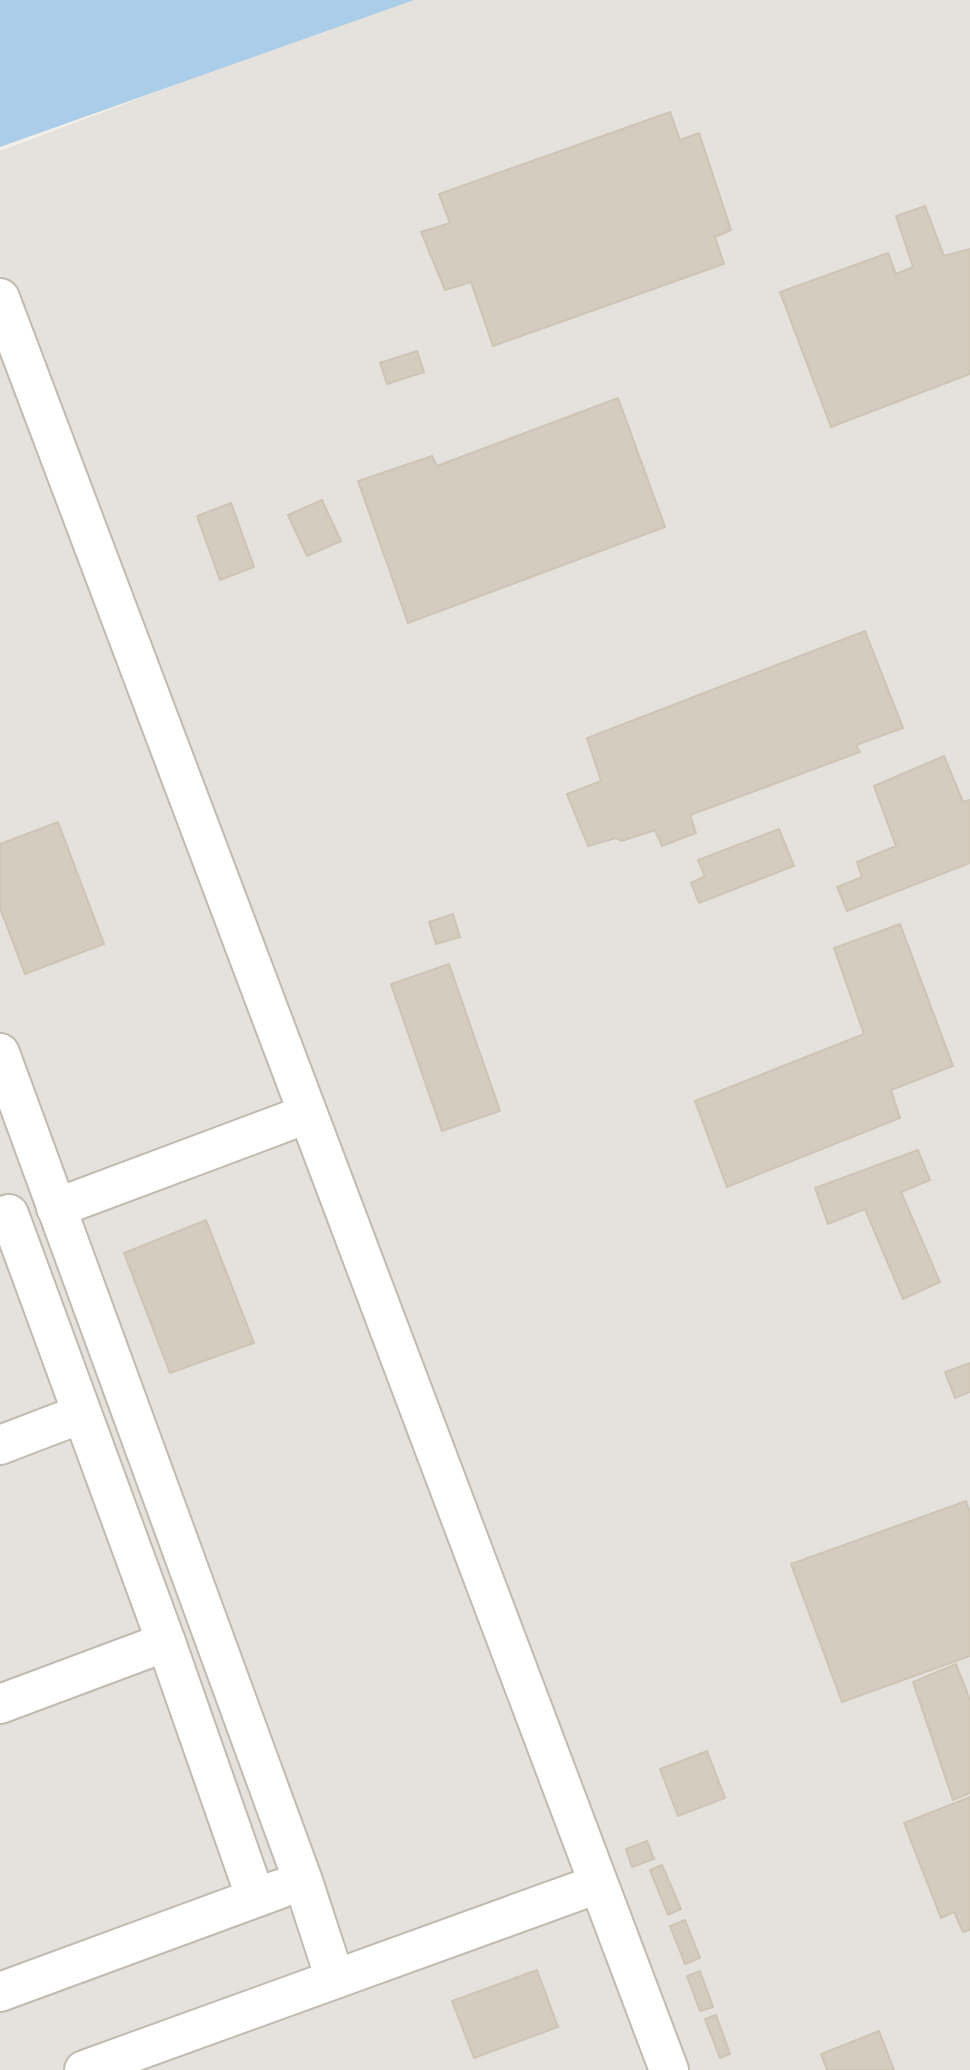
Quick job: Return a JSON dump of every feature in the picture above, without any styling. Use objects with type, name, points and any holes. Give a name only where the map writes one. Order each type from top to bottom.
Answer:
[{"type":"street","points":[[0,298],[668,2070]]},
{"type":"street","points":[[0,1053],[303,1881],[335,1979]]},
{"type":"street","points":[[56,1208],[307,1114]]},
{"type":"street","points":[[0,1217],[9,1214],[256,1896]]},
{"type":"street","points":[[0,1444],[81,1414]]},
{"type":"street","points":[[0,1704],[166,1642]]},
{"type":"street","points":[[0,1992],[303,1881]]},
{"type":"street","points":[[84,2070],[598,1884]]},
{"type":"shaded area","points":[[400,0],[970,0],[970,2070],[0,2070],[0,151]]},
{"type":"water","points":[[0,0],[414,0],[0,147]]},
{"type":"building","points":[[670,112],[680,140],[699,133],[731,230],[715,237],[724,264],[493,346],[471,282],[445,290],[421,232],[450,223],[439,194]]},
{"type":"building","points":[[925,206],[944,256],[970,249],[970,374],[831,427],[780,292],[888,253],[896,274],[913,267],[896,216]]},
{"type":"building","points":[[417,351],[424,372],[387,384],[380,363]]},
{"type":"building","points":[[618,398],[665,527],[408,623],[358,481],[432,456],[437,466]]},
{"type":"building","points":[[322,500],[341,541],[307,556],[288,515]]},
{"type":"building","points":[[231,503],[254,567],[220,580],[197,516]]},
{"type":"building","points":[[865,631],[903,728],[856,745],[860,752],[690,815],[696,833],[662,846],[655,830],[622,841],[616,838],[588,846],[567,794],[601,781],[587,738]]},
{"type":"building","points":[[944,756],[963,802],[970,800],[970,863],[847,911],[837,887],[862,877],[857,862],[896,846],[874,786]]},
{"type":"building","points":[[58,822],[104,944],[25,974],[0,908],[0,844]]},
{"type":"building","points":[[779,829],[794,866],[699,903],[691,883],[705,876],[698,860]]},
{"type":"building","points":[[453,914],[460,937],[436,944],[429,922]]},
{"type":"building","points":[[900,924],[953,1066],[891,1090],[900,1118],[727,1187],[695,1101],[864,1034],[834,948]]},
{"type":"building","points":[[449,964],[500,1111],[442,1131],[391,984]]},
{"type":"building","points":[[918,1150],[930,1180],[901,1192],[940,1282],[903,1299],[865,1209],[828,1224],[815,1188]]},
{"type":"building","points":[[206,1220],[254,1343],[170,1373],[124,1253]]},
{"type":"building","points":[[970,1363],[970,1392],[955,1398],[945,1372]]},
{"type":"building","points":[[966,1501],[970,1513],[970,1656],[842,1702],[791,1564]]},
{"type":"building","points":[[956,1664],[970,1700],[970,1793],[953,1800],[913,1682]]},
{"type":"building","points":[[707,1751],[725,1798],[678,1816],[660,1769]]},
{"type":"building","points":[[970,1797],[970,1930],[963,1932],[954,1912],[941,1918],[904,1823]]},
{"type":"building","points":[[647,1841],[654,1859],[632,1867],[626,1849]]},
{"type":"building","points":[[662,1865],[681,1909],[668,1915],[650,1870]]},
{"type":"building","points":[[685,1920],[700,1958],[685,1964],[670,1926]]},
{"type":"building","points":[[537,1970],[558,2027],[474,2058],[452,2001]]},
{"type":"building","points":[[700,1971],[713,2007],[700,2011],[687,1976]]},
{"type":"building","points":[[716,2015],[730,2054],[720,2058],[705,2019]]},
{"type":"building","points":[[879,2031],[894,2070],[827,2070],[821,2054]]}]
